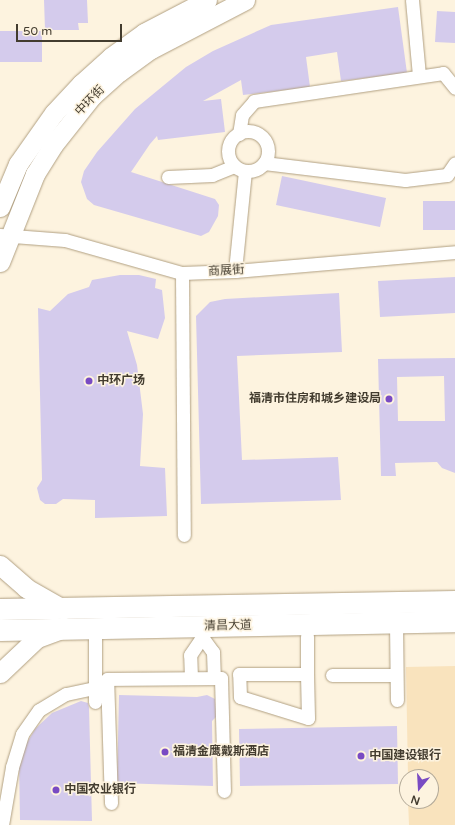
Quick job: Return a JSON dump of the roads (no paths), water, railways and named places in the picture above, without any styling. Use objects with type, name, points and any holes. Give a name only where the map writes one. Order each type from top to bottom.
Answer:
[{"type":"main road","name":"清昌大道","points":[[0,609],[455,601]]},
{"type":"main road","name":"清昌大道","points":[[0,630],[95,628],[202,632],[455,621]]},
{"type":"street","name":"中环街","points":[[0,207],[18,164],[54,113],[81,84],[111,57],[144,33],[207,0]]},
{"type":"street","name":"中环街","points":[[0,262],[5,235],[35,174],[53,144],[92,96],[119,72],[151,49],[245,0]]},
{"type":"street","points":[[412,0],[419,76]]},
{"type":"street","points":[[239,134],[242,115],[254,101],[443,73],[454,86]]},
{"type":"street","points":[[168,177],[212,175],[240,168],[259,168],[264,163],[268,150],[262,138],[251,132],[239,134],[230,142],[228,148],[228,155],[240,168],[235,271]]},
{"type":"street","points":[[264,163],[405,180],[446,175],[455,163]]},
{"type":"street","name":"商展街","points":[[5,235],[65,240],[182,273],[235,271],[455,252]]},
{"type":"street","points":[[182,273],[184,535]]},
{"type":"street","points":[[0,565],[26,588],[63,609]]},
{"type":"street","points":[[396,623],[397,700]]},
{"type":"street","points":[[95,628],[95,702]]},
{"type":"street","points":[[0,673],[37,638],[62,629]]},
{"type":"street","points":[[202,632],[213,652],[214,678]]},
{"type":"street","points":[[191,678],[190,655],[202,632]]},
{"type":"street","points":[[307,636],[308,718],[240,697],[239,674],[307,674]]},
{"type":"street","points":[[332,675],[396,675]]},
{"type":"street","points":[[111,803],[107,678],[221,678],[224,791]]},
{"type":"street","points":[[2,825],[12,767],[22,734],[39,710],[66,694],[95,688]]},
{"type":"place","name":"中环广场","points":[[89,381]]},
{"type":"place","name":"福清市住房和城乡建设局","points":[[389,399]]},
{"type":"place","name":"福清金鹰戴斯酒店","points":[[165,752]]},
{"type":"place","name":"中国建设银行","points":[[361,756]]},
{"type":"place","name":"中国农业银行","points":[[56,790]]}]
